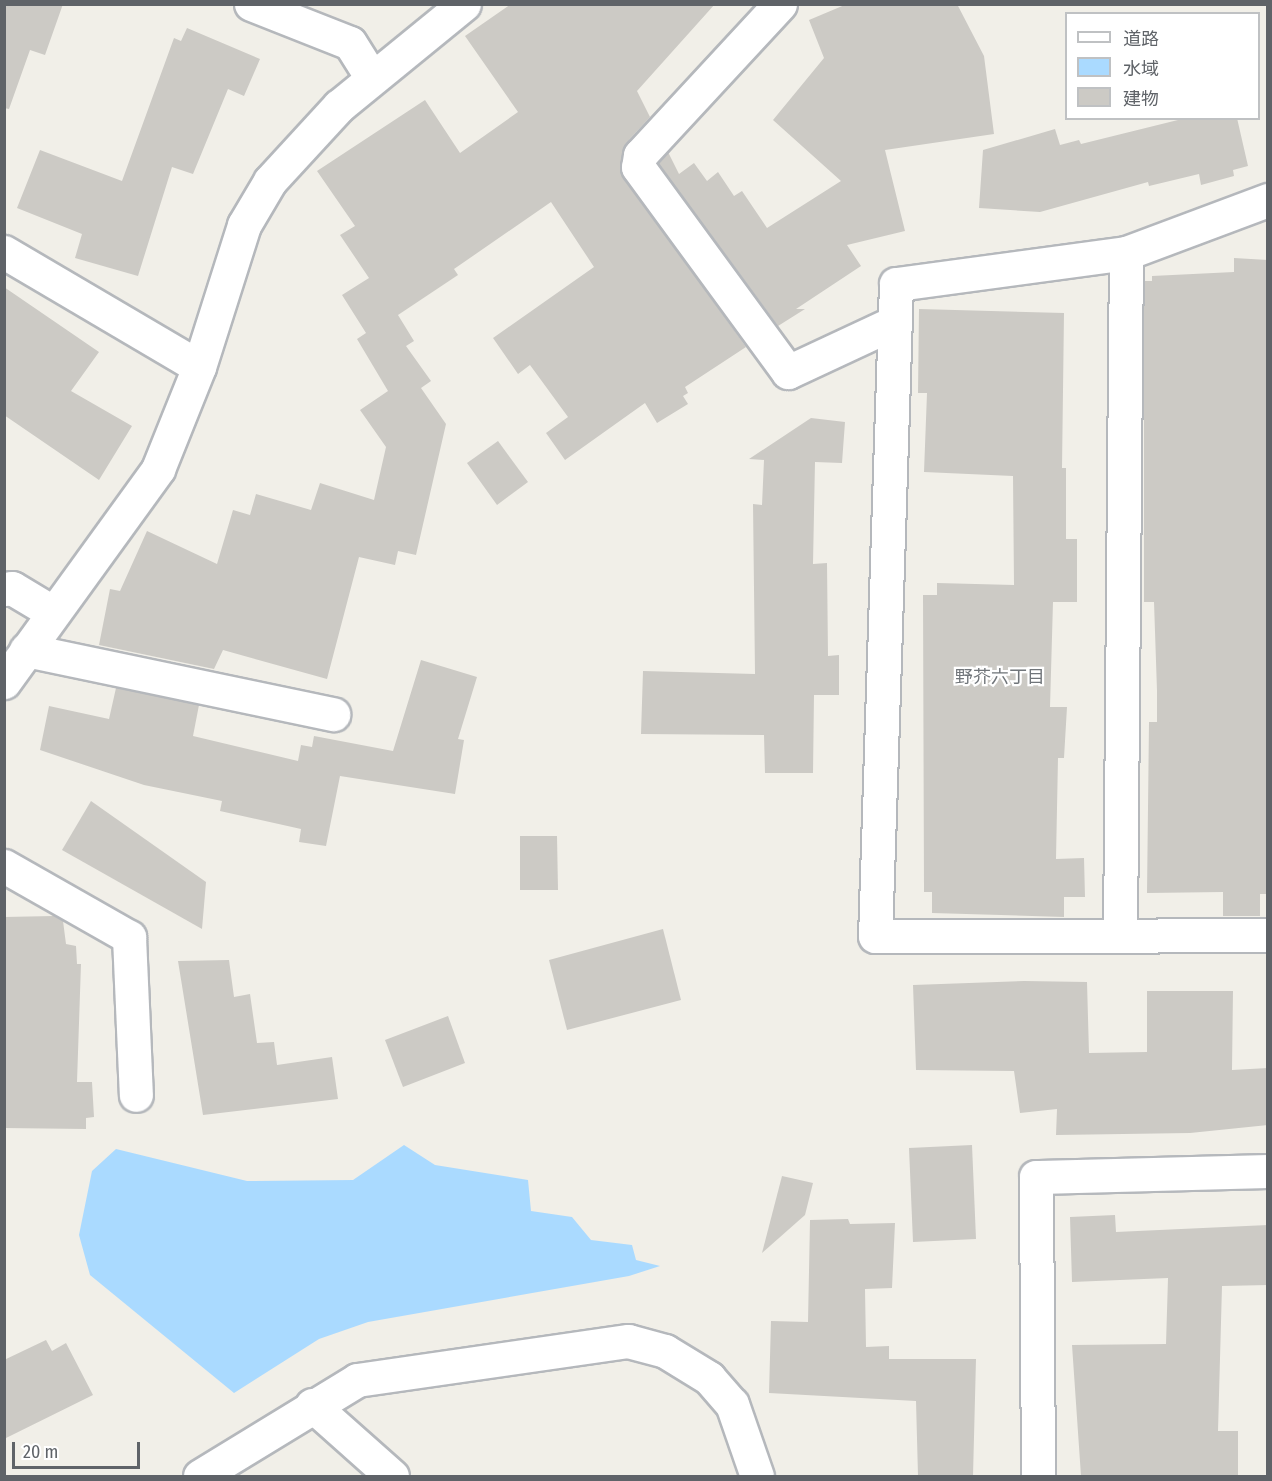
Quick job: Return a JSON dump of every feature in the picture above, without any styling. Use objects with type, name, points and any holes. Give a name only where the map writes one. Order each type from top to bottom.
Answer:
[{"type":"street","points":[[251,4],[350,43],[372,78]]},
{"type":"street","points":[[4,682],[52,612],[159,469],[199,368],[244,225],[270,181],[300,144],[372,78],[464,4]]},
{"type":"street","points":[[780,4],[639,155],[639,167],[788,372],[893,323]]},
{"type":"street","points":[[1268,200],[1126,253],[896,284],[875,936],[1268,935]]},
{"type":"street","points":[[4,252],[199,368]]},
{"type":"street","points":[[1120,935],[1126,253]]},
{"type":"street","points":[[4,589],[12,588],[52,612]]},
{"type":"street","points":[[26,650],[333,714]]},
{"type":"street","points":[[4,866],[129,938],[136,1095]]},
{"type":"street","points":[[1038,1476],[1036,1177],[1268,1171]]},
{"type":"street","points":[[200,1476],[312,1405],[357,1380],[628,1341],[665,1351],[709,1378],[732,1404],[757,1476]]},
{"type":"street","points":[[312,1405],[392,1476]]},
{"type":"water","points":[[404,1145],[435,1165],[528,1180],[531,1211],[572,1217],[591,1240],[632,1245],[636,1260],[660,1266],[629,1276],[368,1322],[319,1339],[234,1393],[90,1275],[79,1235],[92,1171],[116,1149],[247,1181],[353,1180]]},
{"type":"building","points":[[4,4],[63,4],[45,55],[30,50],[9,109],[4,108]]},
{"type":"building","points":[[511,4],[715,4],[637,91],[650,117],[626,143],[620,171],[746,347],[685,387],[688,393],[683,396],[688,404],[657,423],[645,403],[565,460],[546,433],[568,417],[530,365],[518,374],[493,338],[594,267],[551,202],[454,269],[458,275],[398,315],[414,341],[406,346],[431,381],[421,388],[446,424],[416,555],[398,551],[395,565],[359,557],[327,679],[223,650],[214,669],[99,645],[110,589],[120,591],[147,531],[217,564],[233,510],[250,515],[256,494],[311,510],[320,483],[374,500],[386,447],[360,410],[388,391],[357,339],[366,333],[342,295],[369,278],[340,235],[355,226],[317,171],[425,100],[460,153],[518,112],[465,36]]},
{"type":"building","points":[[847,4],[957,4],[984,56],[994,134],[885,150],[905,231],[847,245],[861,266],[796,309],[805,309],[778,326],[658,163],[668,152],[679,174],[694,163],[707,181],[718,172],[734,196],[742,191],[767,228],[841,181],[773,120],[824,58],[809,20]]},
{"type":"building","points":[[187,28],[260,59],[244,96],[228,89],[193,174],[172,167],[138,276],[75,258],[82,234],[17,208],[40,150],[122,181],[174,38],[181,41]]},
{"type":"building","points":[[1178,120],[1237,120],[1248,166],[1233,170],[1234,176],[1201,185],[1199,174],[1149,186],[1148,182],[1040,212],[979,208],[983,150],[1055,129],[1060,145],[1079,140],[1081,144]]},
{"type":"building","points":[[1234,258],[1268,260],[1268,894],[1260,894],[1260,916],[1223,916],[1223,892],[1147,893],[1149,722],[1157,722],[1157,691],[1154,602],[1144,602],[1144,281],[1152,281],[1152,276],[1234,272]]},
{"type":"building","points":[[4,287],[99,352],[71,391],[132,426],[99,480],[4,415]]},
{"type":"building","points":[[919,309],[1064,313],[1062,468],[1066,468],[1066,539],[1077,539],[1077,602],[1053,602],[1050,707],[1067,707],[1064,758],[1058,758],[1056,859],[1084,858],[1085,897],[1064,897],[1064,917],[932,913],[932,892],[924,892],[923,595],[937,595],[937,583],[1014,585],[1013,476],[924,472],[927,393],[918,393]]},
{"type":"building","points":[[811,418],[845,422],[842,463],[815,462],[813,564],[827,563],[828,656],[839,655],[839,695],[814,695],[813,773],[765,773],[764,735],[641,734],[643,671],[755,674],[753,504],[762,505],[764,460],[749,459]]},
{"type":"building","points":[[498,441],[528,482],[497,505],[467,463]]},
{"type":"building","points":[[421,660],[477,677],[458,739],[464,740],[455,794],[340,776],[326,846],[299,842],[301,829],[220,811],[222,801],[144,785],[40,750],[49,706],[109,719],[116,688],[199,705],[193,736],[298,761],[301,745],[312,747],[314,736],[393,751]]},
{"type":"building","points":[[91,801],[206,882],[202,929],[62,850]]},
{"type":"building","points":[[520,836],[557,836],[558,890],[520,890]]},
{"type":"building","points":[[54,916],[63,921],[66,944],[76,946],[77,964],[81,964],[77,1082],[92,1082],[94,1117],[86,1118],[86,1129],[4,1128],[4,917]]},
{"type":"building","points":[[663,929],[681,1000],[567,1030],[549,960]]},
{"type":"building","points":[[229,960],[234,997],[250,994],[257,1043],[274,1042],[277,1065],[332,1057],[338,1099],[203,1115],[178,961]]},
{"type":"building","points":[[1024,981],[1087,982],[1089,1053],[1147,1052],[1147,991],[1233,991],[1232,1070],[1268,1068],[1268,1125],[1190,1133],[1056,1135],[1057,1109],[1020,1113],[1014,1071],[916,1070],[913,985]]},
{"type":"building","points":[[448,1016],[465,1063],[403,1087],[385,1040]]},
{"type":"building","points":[[972,1145],[976,1239],[913,1242],[909,1148]]},
{"type":"building","points":[[782,1176],[813,1183],[805,1215],[762,1253]]},
{"type":"building","points":[[1115,1215],[1116,1232],[1268,1225],[1268,1285],[1222,1286],[1218,1431],[1238,1431],[1238,1476],[1081,1476],[1072,1345],[1166,1344],[1168,1278],[1072,1282],[1070,1217]]},
{"type":"building","points":[[848,1219],[850,1224],[895,1223],[892,1288],[865,1289],[866,1347],[889,1346],[889,1359],[976,1359],[973,1476],[918,1476],[916,1401],[769,1393],[771,1321],[808,1322],[810,1220]]},
{"type":"building","points":[[46,1340],[52,1351],[66,1343],[93,1395],[4,1439],[4,1360]]},
{"type":"district","name":"野芥六丁目","points":[[1000,677]]}]
